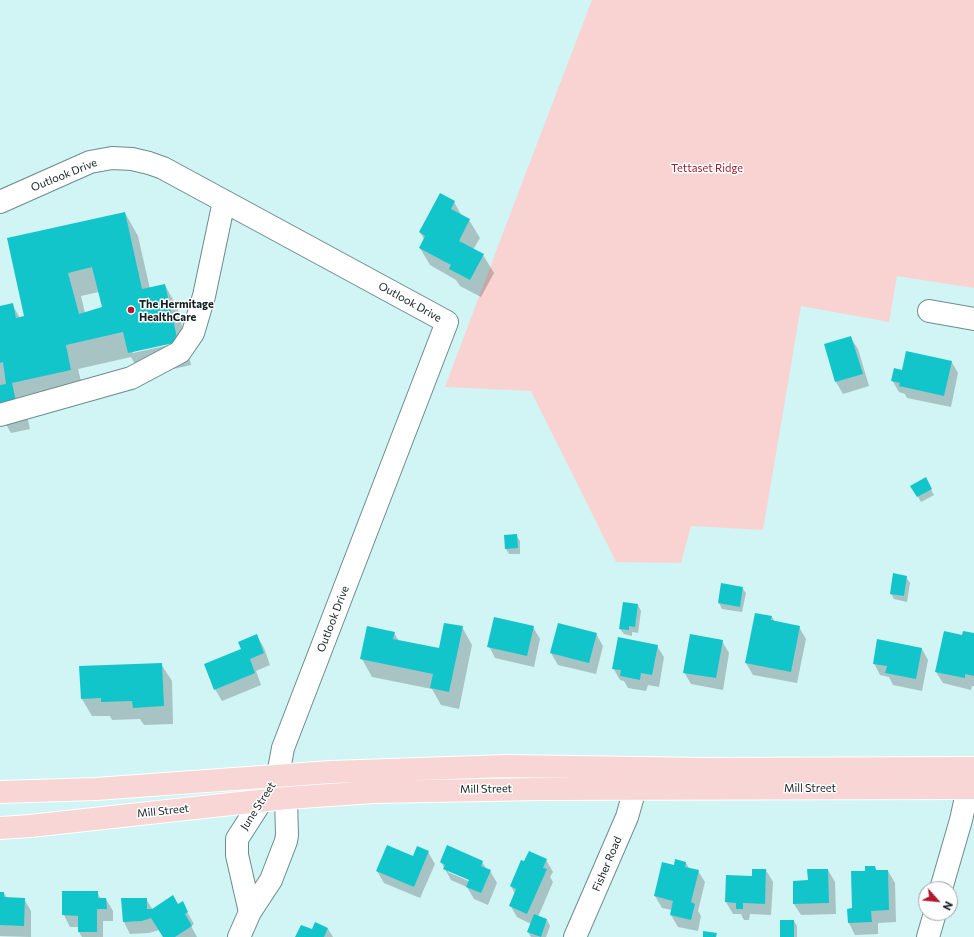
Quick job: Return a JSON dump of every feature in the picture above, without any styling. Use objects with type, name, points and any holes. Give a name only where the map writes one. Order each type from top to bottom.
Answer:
[{"type":"main road","name":"Mill Street","points":[[0,792],[96,789],[278,775],[508,766],[705,768],[972,782]]},
{"type":"main road","name":"Mill Street","points":[[0,828],[286,798],[374,792],[443,790],[636,789],[972,782]]},
{"type":"street","name":"Outlook Drive","points":[[0,202],[90,162],[112,158],[132,159],[149,163],[163,168],[447,322],[283,748],[278,775]]},
{"type":"street","points":[[0,415],[131,378],[180,352],[193,334],[204,296],[224,201]]},
{"type":"street","points":[[929,311],[974,319]]},
{"type":"street","name":"June Street","points":[[239,937],[250,912],[271,880],[284,847],[287,834],[286,798],[278,775]]},
{"type":"street","name":"June Street","points":[[250,912],[237,855],[237,840],[278,775]]},
{"type":"street","points":[[943,881],[972,782]]},
{"type":"street","name":"Fisher Road","points":[[575,937],[627,817],[636,789]]},
{"type":"street","points":[[928,937],[933,921]]},
{"type":"green space","name":"Tettaset Ridge","points":[[592,0],[974,0],[974,288],[897,276],[889,322],[801,306],[763,530],[691,526],[681,563],[616,562],[531,391],[445,387]]},
{"type":"building","points":[[440,193],[455,201],[451,209],[470,219],[459,241],[484,254],[470,280],[449,269],[451,265],[419,248],[425,236],[419,232]]},
{"type":"building","name":"The Hermitage HealthCare","points":[[125,212],[142,289],[165,284],[178,342],[128,353],[123,332],[66,345],[71,370],[12,383],[17,406],[0,410],[0,385],[6,384],[3,362],[0,363],[0,306],[13,303],[16,318],[24,316],[7,238]],"holes":[[[92,267],[102,307],[79,314],[68,273]]]},
{"type":"building","points":[[851,336],[863,374],[835,382],[824,344]]},
{"type":"building","points":[[906,351],[952,361],[944,396],[899,386],[900,383],[891,381],[894,368],[902,370]]},
{"type":"building","points":[[926,477],[932,489],[917,497],[910,486]]},
{"type":"building","points":[[517,534],[518,548],[505,549],[504,535]]},
{"type":"building","points":[[893,573],[907,576],[904,596],[890,594]]},
{"type":"building","points":[[721,583],[743,587],[740,607],[718,603]]},
{"type":"building","points":[[623,602],[638,604],[635,627],[629,626],[629,630],[619,629]]},
{"type":"building","points":[[755,613],[772,616],[771,620],[800,626],[791,672],[745,663]]},
{"type":"building","points":[[494,617],[534,626],[527,656],[487,647]]},
{"type":"building","points":[[444,623],[463,626],[449,692],[430,688],[433,674],[360,659],[367,626],[395,632],[393,639],[439,648]]},
{"type":"building","points":[[558,623],[597,633],[589,663],[550,653]]},
{"type":"building","points":[[944,631],[962,635],[963,631],[974,633],[974,676],[965,674],[965,678],[935,672]]},
{"type":"building","points":[[257,634],[264,653],[250,659],[255,673],[214,690],[204,664],[241,649],[238,642]]},
{"type":"building","points":[[690,634],[723,640],[716,678],[683,673]]},
{"type":"building","points":[[618,637],[658,645],[652,675],[641,673],[640,680],[620,676],[621,670],[612,669]]},
{"type":"building","points":[[877,639],[922,648],[916,679],[885,673],[887,666],[873,664]]},
{"type":"building","points":[[162,663],[164,706],[133,708],[132,701],[101,702],[101,698],[81,699],[79,666]]},
{"type":"building","points":[[387,845],[413,856],[417,846],[429,851],[414,887],[376,871]]},
{"type":"building","points":[[447,845],[483,861],[481,866],[491,870],[481,893],[466,887],[469,880],[443,869],[445,865],[440,862]]},
{"type":"building","points":[[529,851],[547,859],[543,868],[547,869],[527,914],[509,906],[516,889],[510,886],[521,860],[524,861]]},
{"type":"building","points":[[675,859],[686,862],[685,867],[699,870],[691,902],[695,904],[691,920],[670,915],[673,901],[654,896],[662,862],[674,865]]},
{"type":"building","points":[[865,866],[875,866],[876,870],[888,870],[889,910],[871,911],[872,922],[848,923],[847,909],[852,908],[851,871],[865,871]]},
{"type":"building","points":[[752,869],[766,869],[765,904],[743,903],[743,909],[736,909],[736,903],[725,902],[726,875],[752,876]]},
{"type":"building","points":[[807,869],[828,869],[829,903],[793,904],[793,881],[808,880]]},
{"type":"building","points":[[62,891],[98,891],[98,898],[106,898],[107,909],[97,909],[97,932],[78,932],[78,916],[62,915]]},
{"type":"building","points":[[0,892],[4,892],[4,897],[25,898],[24,926],[0,925]]},
{"type":"building","points":[[173,895],[178,904],[183,901],[188,912],[185,914],[192,926],[175,937],[163,937],[151,918],[142,921],[123,922],[121,898],[147,898],[147,909],[152,909]]},
{"type":"building","points":[[534,914],[547,919],[541,937],[527,932]]},
{"type":"building","points":[[780,920],[794,920],[794,937],[780,937]]},
{"type":"building","points":[[315,922],[328,928],[324,937],[295,937],[301,925],[312,929]]},
{"type":"building","points":[[703,931],[717,933],[716,937],[703,937]]},
{"type":"place","name":"The Hermitage HealthCare","points":[[131,310]]}]
